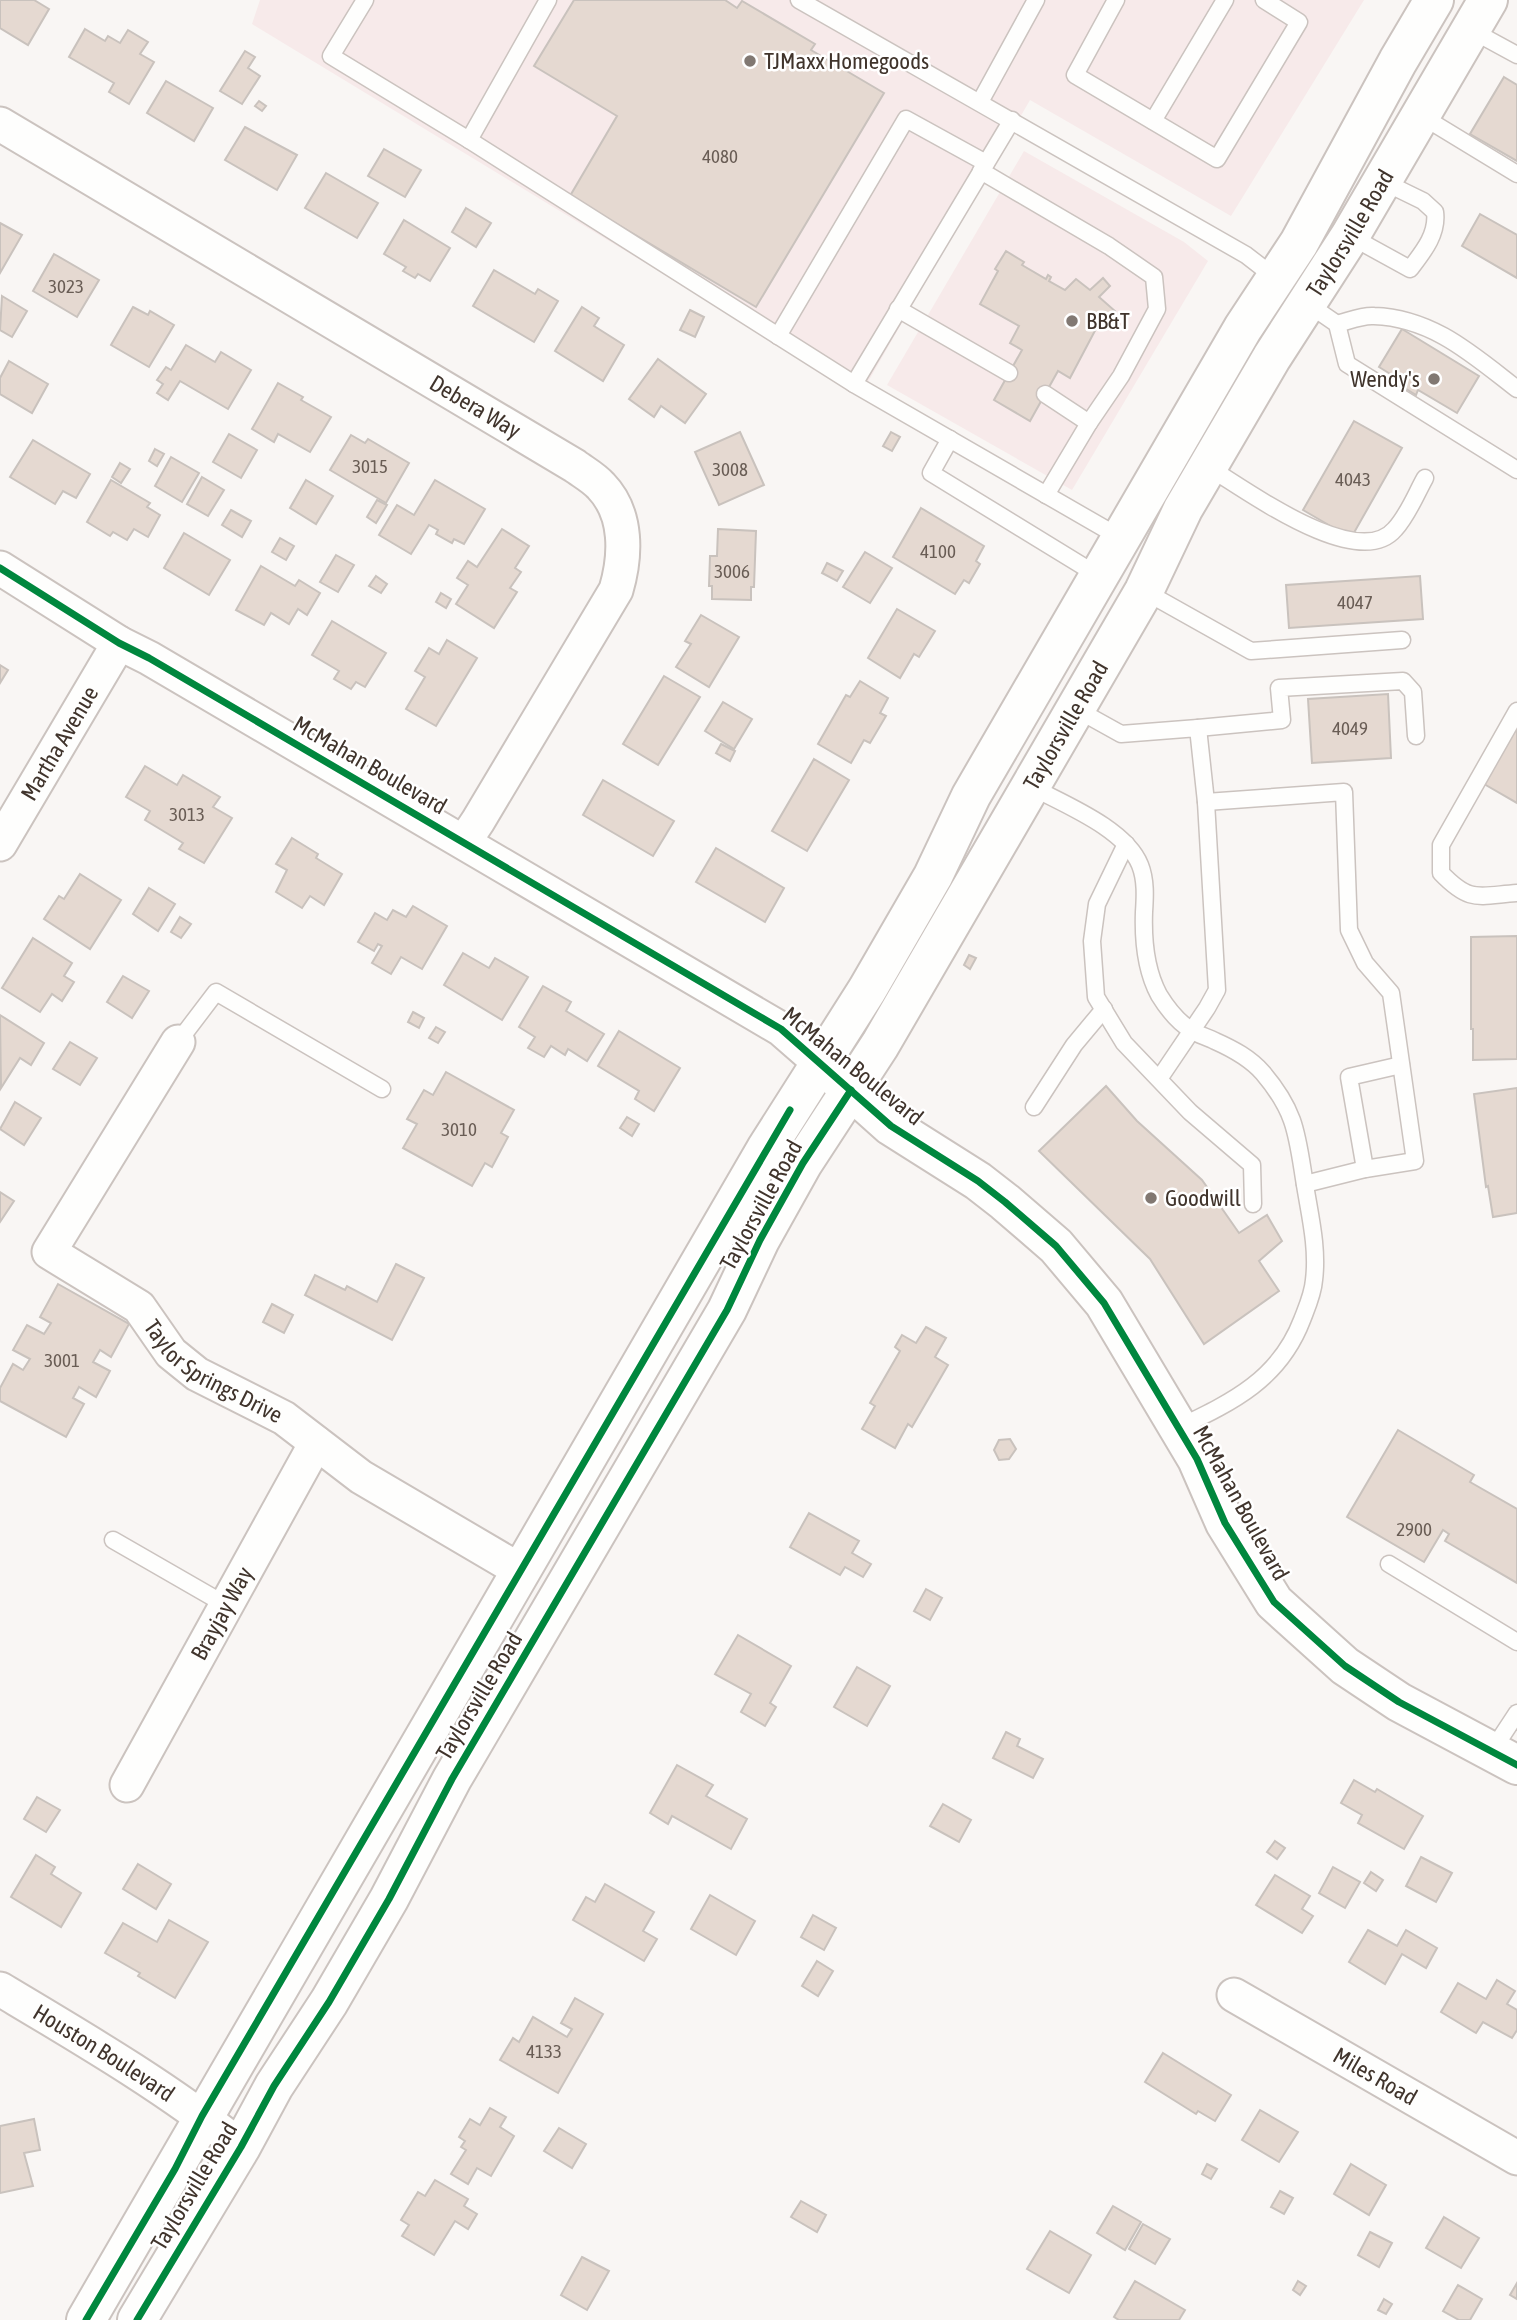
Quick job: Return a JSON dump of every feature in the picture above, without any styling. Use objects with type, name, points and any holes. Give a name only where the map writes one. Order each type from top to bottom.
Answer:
[{"type":"main road","name":"Taylorsville Road","points":[[1301,297],[1299,243],[1434,0]]},
{"type":"main road","name":"Taylorsville Road","points":[[137,2320],[274,2087],[329,2002],[389,1899],[452,1779],[727,1310],[760,1240],[803,1163],[886,1034],[1144,591],[1183,509],[1272,357],[1301,297],[1350,236],[1480,15]]},
{"type":"main road","name":"Taylorsville Road","points":[[86,2320],[175,2169],[202,2116],[766,1149],[867,990],[933,876],[971,796],[1243,328],[1301,297]]},
{"type":"main road","name":"McMahan Boulevard","points":[[820,1063],[891,1126],[978,1181],[1056,1247],[1104,1303],[1197,1460],[1225,1523],[1274,1602],[1345,1666],[1399,1702],[1505,1758]]},
{"type":"street","name":"Debera Way","points":[[0,124],[565,459],[601,486],[612,502],[622,527],[624,555],[616,590],[493,798],[464,842]]},
{"type":"street","name":"McMahan Boulevard","points":[[0,568],[119,643],[149,658],[781,1029],[820,1063]]},
{"type":"street","name":"Martha Avenue","points":[[0,844],[119,643]]},
{"type":"street","name":"Taylor Springs Drive","points":[[178,1042],[49,1252],[139,1307],[171,1353],[197,1374],[284,1418],[361,1476],[521,1571]]},
{"type":"street","name":"Brayjay Way","points":[[127,1785],[316,1443]]},
{"type":"street","name":"Houston Boulevard","points":[[0,1989],[202,2116],[241,2147]]},
{"type":"street","name":"Miles Road","points":[[1234,1995],[1517,2158]]},
{"type":"lane","points":[[365,0],[331,56],[469,140],[854,384],[1121,538]]},
{"type":"lane","points":[[469,140],[548,0]]},
{"type":"lane","points":[[799,0],[1246,255],[1301,297],[1347,365],[1517,470]]},
{"type":"lane","points":[[980,102],[1036,0]]},
{"type":"lane","points":[[1116,0],[1075,75],[1217,159],[1299,22],[1264,0]]},
{"type":"lane","points":[[1153,121],[1225,0]]},
{"type":"lane","points":[[1480,15],[1517,55]]},
{"type":"lane","points":[[1420,115],[1517,174]]},
{"type":"lane","points":[[778,336],[906,119],[1154,277],[1157,309],[1121,376],[1046,495]]},
{"type":"lane","points":[[854,384],[1012,120]]},
{"type":"lane","points":[[1350,236],[1410,269],[1422,253],[1437,226],[1435,212],[1423,201],[1382,181]]},
{"type":"lane","points":[[1301,297],[1404,320],[1436,330],[1517,389]]},
{"type":"lane","points":[[898,309],[1009,373]]},
{"type":"lane","points":[[1045,394],[1089,423]]},
{"type":"lane","points":[[950,439],[931,473],[1099,576]]},
{"type":"lane","points":[[1208,467],[1318,532],[1360,542],[1383,538],[1395,530],[1425,478]]},
{"type":"lane","points":[[1144,591],[1251,651],[1402,640]]},
{"type":"lane","points":[[1075,709],[1121,734],[1198,728],[1282,720],[1279,688],[1403,681],[1413,692],[1416,736]]},
{"type":"lane","points":[[1517,711],[1441,845],[1441,873],[1459,891],[1474,896],[1517,893]]},
{"type":"lane","points":[[1159,1079],[1217,990],[1206,802],[1198,728]]},
{"type":"lane","points":[[1030,786],[1105,828],[1126,844],[1140,864],[1145,890],[1147,961],[1158,994],[1174,1015],[1192,1030],[1242,1054],[1261,1072],[1286,1102],[1294,1124],[1315,1247],[1314,1280],[1309,1303],[1290,1346],[1276,1365],[1251,1389],[1221,1408],[1178,1428]]},
{"type":"lane","points":[[1206,802],[1344,792],[1349,930],[1365,963],[1391,993],[1415,1161],[1364,1169],[1305,1184]]},
{"type":"lane","points":[[1126,844],[1097,904],[1092,942],[1096,997],[1124,1043],[1190,1112],[1252,1166],[1253,1204]]},
{"type":"lane","points":[[178,1042],[216,992],[382,1089]]},
{"type":"lane","points":[[1034,1107],[1074,1045],[1104,1009]]},
{"type":"lane","points":[[1364,1169],[1349,1077],[1401,1065]]},
{"type":"lane","points":[[113,1540],[226,1605]]},
{"type":"lane","points":[[1389,1564],[1517,1642]]},
{"type":"lane","points":[[1505,1758],[1517,1713]]},
{"type":"shaded area","points":[[260,0],[1364,0],[1231,216],[1030,100],[861,394],[252,24]]},
{"type":"shaded area","points":[[1024,151],[1184,242],[1208,261],[1072,490],[887,385]]},
{"type":"building","points":[[0,0],[34,0],[49,9],[28,45],[0,28]]},
{"type":"building","points":[[574,0],[725,0],[737,8],[742,1],[815,44],[811,50],[884,93],[756,307],[570,196],[617,116],[534,66]]},
{"type":"building","points":[[85,29],[105,41],[108,36],[120,43],[128,30],[148,42],[140,54],[154,62],[129,104],[109,92],[114,83],[69,57]]},
{"type":"building","points":[[245,51],[255,57],[248,68],[260,76],[242,104],[220,91]]},
{"type":"building","points":[[1504,77],[1517,85],[1517,161],[1470,134]]},
{"type":"building","points":[[166,81],[213,108],[194,141],[147,113]]},
{"type":"building","points":[[259,101],[266,106],[262,111],[255,106]]},
{"type":"building","points":[[245,127],[297,155],[277,190],[225,160]]},
{"type":"building","points":[[384,149],[421,170],[405,197],[368,176]]},
{"type":"building","points":[[326,173],[378,203],[357,238],[305,208]]},
{"type":"building","points":[[466,208],[491,223],[476,247],[452,232]]},
{"type":"building","points":[[1480,214],[1517,235],[1517,278],[1462,246]]},
{"type":"building","points":[[404,220],[450,248],[430,281],[418,274],[415,278],[403,271],[406,267],[384,254]]},
{"type":"building","points":[[0,223],[22,235],[0,273]]},
{"type":"building","points":[[1006,251],[1024,262],[1022,265],[1046,279],[1048,275],[1051,277],[1049,281],[1065,290],[1076,279],[1090,290],[1103,278],[1110,286],[1099,297],[1115,311],[1101,328],[1098,325],[1070,378],[1058,371],[1030,421],[994,400],[1022,350],[1010,343],[1019,326],[980,304]]},
{"type":"building","points":[[54,254],[99,280],[77,317],[33,291]]},
{"type":"building","points":[[494,270],[535,294],[538,289],[558,301],[534,342],[473,306]]},
{"type":"building","points":[[2,296],[27,311],[12,337],[0,330]]},
{"type":"building","points":[[133,307],[148,315],[150,311],[174,325],[149,367],[111,345]]},
{"type":"building","points":[[582,307],[599,318],[594,326],[624,345],[603,381],[555,351]]},
{"type":"building","points":[[690,310],[704,317],[695,337],[680,330]]},
{"type":"building","points":[[1402,329],[1479,376],[1457,413],[1418,390],[1416,395],[1390,379],[1392,375],[1379,367]]},
{"type":"building","points":[[186,345],[215,362],[221,352],[251,370],[228,409],[180,381],[168,400],[157,393],[163,384],[157,380],[166,367],[171,370]]},
{"type":"building","points":[[658,359],[706,394],[685,423],[661,406],[654,417],[629,399]]},
{"type":"building","points":[[9,361],[48,384],[32,413],[0,394],[0,378]]},
{"type":"building","points":[[278,383],[331,417],[310,452],[278,434],[274,442],[252,429]]},
{"type":"building","points":[[1354,421],[1402,448],[1351,538],[1303,510]]},
{"type":"building","points":[[740,432],[764,485],[719,505],[695,452]]},
{"type":"building","points":[[891,432],[900,437],[892,451],[883,446]]},
{"type":"building","points":[[229,434],[257,450],[241,478],[213,462]]},
{"type":"building","points":[[351,435],[365,443],[368,439],[409,463],[386,503],[330,470]]},
{"type":"building","points":[[33,440],[90,474],[76,498],[63,491],[55,504],[10,477]]},
{"type":"building","points":[[155,449],[164,454],[157,466],[149,461]]},
{"type":"building","points":[[171,457],[199,473],[182,502],[155,486]]},
{"type":"building","points":[[120,463],[130,469],[121,483],[112,477]]},
{"type":"building","points":[[202,477],[224,490],[208,516],[187,504]]},
{"type":"building","points":[[111,480],[150,503],[147,507],[160,515],[148,537],[134,529],[127,540],[113,532],[110,536],[87,522]]},
{"type":"building","points":[[306,480],[333,496],[316,524],[290,508]]},
{"type":"building","points":[[435,480],[485,509],[464,544],[454,539],[452,543],[436,534],[438,530],[429,525],[411,554],[379,535],[397,505],[414,515]]},
{"type":"building","points":[[377,500],[387,505],[376,523],[367,517]]},
{"type":"building","points":[[921,508],[984,546],[976,561],[980,564],[969,583],[964,580],[955,594],[893,557]]},
{"type":"building","points":[[231,510],[251,521],[242,537],[222,525]]},
{"type":"building","points":[[502,529],[529,546],[515,568],[521,572],[510,588],[517,592],[494,628],[456,604],[468,585],[457,578],[468,561],[477,567]]},
{"type":"building","points":[[718,529],[756,531],[751,600],[712,599],[712,586],[709,586],[710,556],[717,556]]},
{"type":"building","points":[[184,533],[230,560],[209,595],[164,568]]},
{"type":"building","points":[[280,538],[294,546],[286,560],[272,552]]},
{"type":"building","points":[[865,552],[892,568],[870,603],[843,587]]},
{"type":"building","points":[[336,555],[354,565],[338,592],[320,582]]},
{"type":"building","points":[[827,563],[843,571],[837,581],[822,573]]},
{"type":"building","points":[[261,566],[295,586],[299,580],[320,593],[307,615],[298,609],[289,624],[271,613],[264,625],[236,610]]},
{"type":"building","points":[[376,576],[387,584],[381,593],[369,586]]},
{"type":"building","points":[[1420,576],[1423,619],[1289,628],[1286,585]]},
{"type":"building","points":[[441,593],[451,599],[446,608],[436,602]]},
{"type":"building","points":[[897,609],[935,631],[919,657],[914,654],[900,678],[868,658]]},
{"type":"building","points":[[701,615],[739,637],[709,687],[676,667],[691,644],[685,641]]},
{"type":"building","points":[[332,621],[386,653],[365,687],[356,682],[351,689],[334,679],[339,671],[312,655]]},
{"type":"building","points":[[447,640],[477,658],[436,726],[406,709],[425,677],[415,671],[429,648],[439,654]]},
{"type":"building","points":[[0,665],[8,670],[0,683]]},
{"type":"building","points":[[664,676],[700,697],[658,765],[623,744]]},
{"type":"building","points":[[860,681],[888,698],[880,713],[886,716],[870,743],[864,740],[851,763],[818,744],[846,695],[850,697]]},
{"type":"building","points":[[1388,694],[1391,758],[1312,763],[1308,699]]},
{"type":"building","points":[[723,702],[752,719],[734,749],[705,731]]},
{"type":"building","points":[[1517,727],[1517,803],[1484,784]]},
{"type":"building","points":[[721,744],[735,751],[730,761],[716,753]]},
{"type":"building","points":[[814,759],[849,780],[807,851],[772,831]]},
{"type":"building","points":[[145,766],[177,785],[183,775],[220,797],[213,807],[232,818],[204,863],[179,849],[183,843],[145,820],[150,811],[126,797]]},
{"type":"building","points":[[603,780],[674,821],[653,856],[583,815]]},
{"type":"building","points":[[292,838],[318,854],[316,858],[342,874],[324,905],[310,896],[302,908],[276,892],[287,870],[276,864]]},
{"type":"building","points":[[716,848],[784,888],[765,922],[696,882]]},
{"type":"building","points":[[80,874],[121,900],[90,949],[44,919],[59,896],[64,899]]},
{"type":"building","points":[[149,888],[175,904],[158,931],[133,914]]},
{"type":"building","points":[[413,906],[447,926],[422,969],[401,957],[391,974],[372,963],[382,946],[378,944],[374,951],[358,942],[375,913],[387,920],[393,910],[406,917]]},
{"type":"building","points":[[180,917],[191,924],[181,938],[171,932]]},
{"type":"building","points":[[1517,936],[1517,1059],[1473,1060],[1471,937]]},
{"type":"building","points":[[33,938],[72,963],[64,976],[74,982],[62,1001],[52,994],[40,1012],[2,988]]},
{"type":"building","points":[[463,953],[489,968],[495,958],[528,977],[502,1020],[444,985]]},
{"type":"building","points":[[969,955],[976,958],[970,969],[964,965]]},
{"type":"building","points":[[123,976],[149,991],[132,1018],[107,1002]]},
{"type":"building","points":[[543,986],[571,1002],[566,1011],[604,1034],[587,1061],[568,1049],[565,1055],[551,1046],[544,1057],[528,1048],[535,1037],[519,1027]]},
{"type":"building","points":[[413,1012],[424,1018],[419,1028],[408,1022]]},
{"type":"building","points":[[0,1015],[44,1043],[31,1065],[20,1058],[1,1088]]},
{"type":"building","points":[[436,1027],[445,1032],[438,1043],[429,1038]]},
{"type":"building","points":[[619,1031],[680,1068],[654,1111],[635,1099],[639,1091],[598,1066]]},
{"type":"building","points":[[70,1042],[97,1058],[80,1085],[53,1069]]},
{"type":"building","points":[[446,1072],[514,1110],[501,1133],[508,1137],[492,1167],[485,1163],[472,1186],[403,1148],[417,1124],[407,1119],[424,1090],[433,1095]]},
{"type":"building","name":"Goodwill","points":[[1106,1086],[1137,1121],[1202,1180],[1239,1233],[1267,1215],[1282,1241],[1259,1261],[1279,1291],[1204,1344],[1150,1259],[1039,1151]]},
{"type":"building","points":[[1517,1088],[1517,1213],[1493,1217],[1488,1186],[1486,1187],[1474,1094]]},
{"type":"building","points":[[15,1102],[41,1118],[24,1145],[0,1129]]},
{"type":"building","points":[[627,1117],[639,1124],[632,1136],[620,1128]]},
{"type":"building","points":[[0,1192],[14,1201],[0,1222]]},
{"type":"building","points":[[396,1264],[424,1278],[392,1340],[305,1295],[315,1275],[345,1290],[347,1286],[377,1302]]},
{"type":"building","points":[[58,1284],[129,1324],[111,1357],[100,1350],[93,1362],[110,1371],[96,1397],[79,1387],[73,1398],[84,1404],[66,1437],[0,1401],[0,1388],[13,1364],[23,1370],[30,1359],[13,1350],[27,1325],[44,1334],[51,1323],[40,1317]]},
{"type":"building","points":[[272,1304],[293,1315],[284,1333],[263,1322]]},
{"type":"building","points":[[926,1327],[946,1338],[935,1357],[948,1365],[912,1427],[908,1424],[895,1448],[862,1429],[875,1406],[870,1403],[900,1351],[895,1347],[902,1335],[916,1343]]},
{"type":"building","points":[[1398,1430],[1474,1475],[1470,1482],[1517,1509],[1517,1583],[1445,1541],[1449,1534],[1443,1530],[1424,1562],[1347,1517]]},
{"type":"building","points":[[1010,1439],[1016,1449],[1009,1459],[999,1460],[994,1450],[999,1440]]},
{"type":"building","points":[[809,1513],[859,1541],[852,1553],[871,1564],[863,1577],[845,1567],[840,1575],[790,1547]]},
{"type":"building","points":[[926,1589],[942,1598],[930,1620],[914,1611]]},
{"type":"building","points":[[738,1635],[791,1666],[770,1703],[776,1707],[765,1726],[741,1712],[751,1694],[715,1674]]},
{"type":"building","points":[[857,1667],[890,1686],[867,1726],[834,1707]]},
{"type":"building","points":[[1006,1732],[1020,1739],[1017,1746],[1043,1759],[1033,1778],[993,1758]]},
{"type":"building","points":[[677,1765],[713,1785],[706,1796],[747,1819],[731,1849],[672,1816],[668,1824],[650,1813]]},
{"type":"building","points":[[1354,1780],[1375,1792],[1377,1789],[1423,1816],[1404,1849],[1358,1823],[1362,1815],[1341,1803]]},
{"type":"building","points":[[37,1797],[60,1810],[46,1832],[24,1819]]},
{"type":"building","points":[[943,1804],[971,1820],[959,1842],[930,1826]]},
{"type":"building","points":[[1275,1841],[1285,1848],[1277,1859],[1267,1852]]},
{"type":"building","points":[[36,1855],[55,1867],[51,1874],[81,1893],[61,1927],[11,1897]]},
{"type":"building","points":[[1421,1857],[1452,1873],[1436,1902],[1406,1886]]},
{"type":"building","points":[[138,1864],[171,1884],[156,1909],[123,1889]]},
{"type":"building","points":[[1333,1867],[1360,1882],[1345,1908],[1319,1893]]},
{"type":"building","points":[[1371,1872],[1383,1880],[1376,1891],[1364,1883]]},
{"type":"building","points":[[1275,1875],[1310,1896],[1302,1909],[1313,1916],[1302,1933],[1256,1905]]},
{"type":"building","points":[[605,1884],[654,1912],[643,1931],[657,1939],[644,1961],[573,1920],[586,1897],[595,1902]]},
{"type":"building","points":[[710,1895],[755,1921],[736,1955],[691,1929]]},
{"type":"building","points":[[813,1915],[836,1928],[824,1950],[801,1937]]},
{"type":"building","points":[[169,1920],[208,1942],[175,1998],[138,1976],[140,1973],[105,1953],[123,1923],[157,1942]]},
{"type":"building","points":[[1368,1930],[1397,1946],[1406,1930],[1437,1948],[1426,1968],[1402,1954],[1385,1984],[1349,1962]]},
{"type":"building","points":[[817,1961],[833,1971],[818,1996],[802,1986]]},
{"type":"building","points":[[1497,1980],[1515,1991],[1507,2004],[1517,2010],[1517,2030],[1512,2038],[1483,2022],[1476,2033],[1441,2012],[1458,1983],[1486,1999]]},
{"type":"building","points":[[575,1998],[603,2014],[558,2093],[500,2060],[513,2038],[519,2042],[533,2017],[567,2037],[572,2029],[561,2023]]},
{"type":"building","points":[[1163,2053],[1231,2095],[1215,2121],[1198,2111],[1196,2114],[1145,2082]]},
{"type":"building","points":[[490,2108],[506,2117],[500,2127],[514,2136],[491,2176],[477,2168],[468,2184],[451,2174],[466,2150],[461,2147],[465,2141],[459,2137],[470,2119],[480,2125]]},
{"type":"building","points":[[1260,2110],[1298,2132],[1279,2162],[1242,2140]]},
{"type":"building","points":[[34,2119],[40,2150],[24,2153],[33,2186],[0,2193],[0,2126]]},
{"type":"building","points":[[559,2128],[586,2144],[572,2168],[544,2151]]},
{"type":"building","points":[[1207,2164],[1217,2169],[1211,2179],[1202,2174]]},
{"type":"building","points":[[1351,2164],[1386,2185],[1369,2215],[1334,2194]]},
{"type":"building","points":[[435,2180],[468,2199],[464,2206],[477,2214],[468,2229],[455,2221],[434,2255],[402,2236],[409,2225],[401,2220],[418,2192],[425,2196]]},
{"type":"building","points":[[1280,2191],[1293,2198],[1284,2214],[1271,2207]]},
{"type":"building","points":[[801,2201],[826,2215],[817,2232],[791,2217]]},
{"type":"building","points":[[1113,2206],[1141,2222],[1125,2250],[1097,2233]]},
{"type":"building","points":[[1444,2217],[1479,2238],[1461,2268],[1426,2248]]},
{"type":"building","points":[[1143,2224],[1170,2239],[1155,2264],[1129,2249]]},
{"type":"building","points":[[1050,2231],[1091,2255],[1069,2293],[1027,2269]]},
{"type":"building","points":[[1370,2232],[1392,2243],[1379,2267],[1358,2255]]},
{"type":"building","points":[[582,2257],[609,2271],[587,2310],[561,2295]]},
{"type":"building","points":[[1135,2281],[1185,2310],[1179,2320],[1119,2320],[1114,2317]]},
{"type":"building","points":[[1298,2281],[1306,2286],[1300,2295],[1293,2290]]},
{"type":"building","points":[[1517,2283],[1517,2299],[1510,2295]]},
{"type":"building","points":[[1458,2285],[1482,2299],[1470,2320],[1459,2320],[1443,2311]]},
{"type":"building","points":[[1384,2299],[1392,2304],[1386,2314],[1378,2310]]},
{"type":"cycle path","points":[[0,568],[119,643],[149,658],[781,1029],[891,1126],[978,1181],[1005,1202],[1056,1246],[1104,1303],[1197,1459],[1225,1523],[1274,1602],[1345,1666],[1399,1702],[1517,1765]]},
{"type":"cycle path","points":[[137,2320],[241,2147],[274,2086],[329,2002],[389,1899],[452,1779],[727,1310],[760,1240],[803,1163],[851,1090]]},
{"type":"cycle path","points":[[86,2320],[175,2169],[202,2116],[790,1110]]},
{"type":"place","name":"TJMaxx Homegoods","points":[[750,61]]},
{"type":"place","name":"BB&T","points":[[1072,321]]},
{"type":"place","name":"Wendy's","points":[[1434,379]]},
{"type":"place","name":"Goodwill","points":[[1151,1198]]}]
